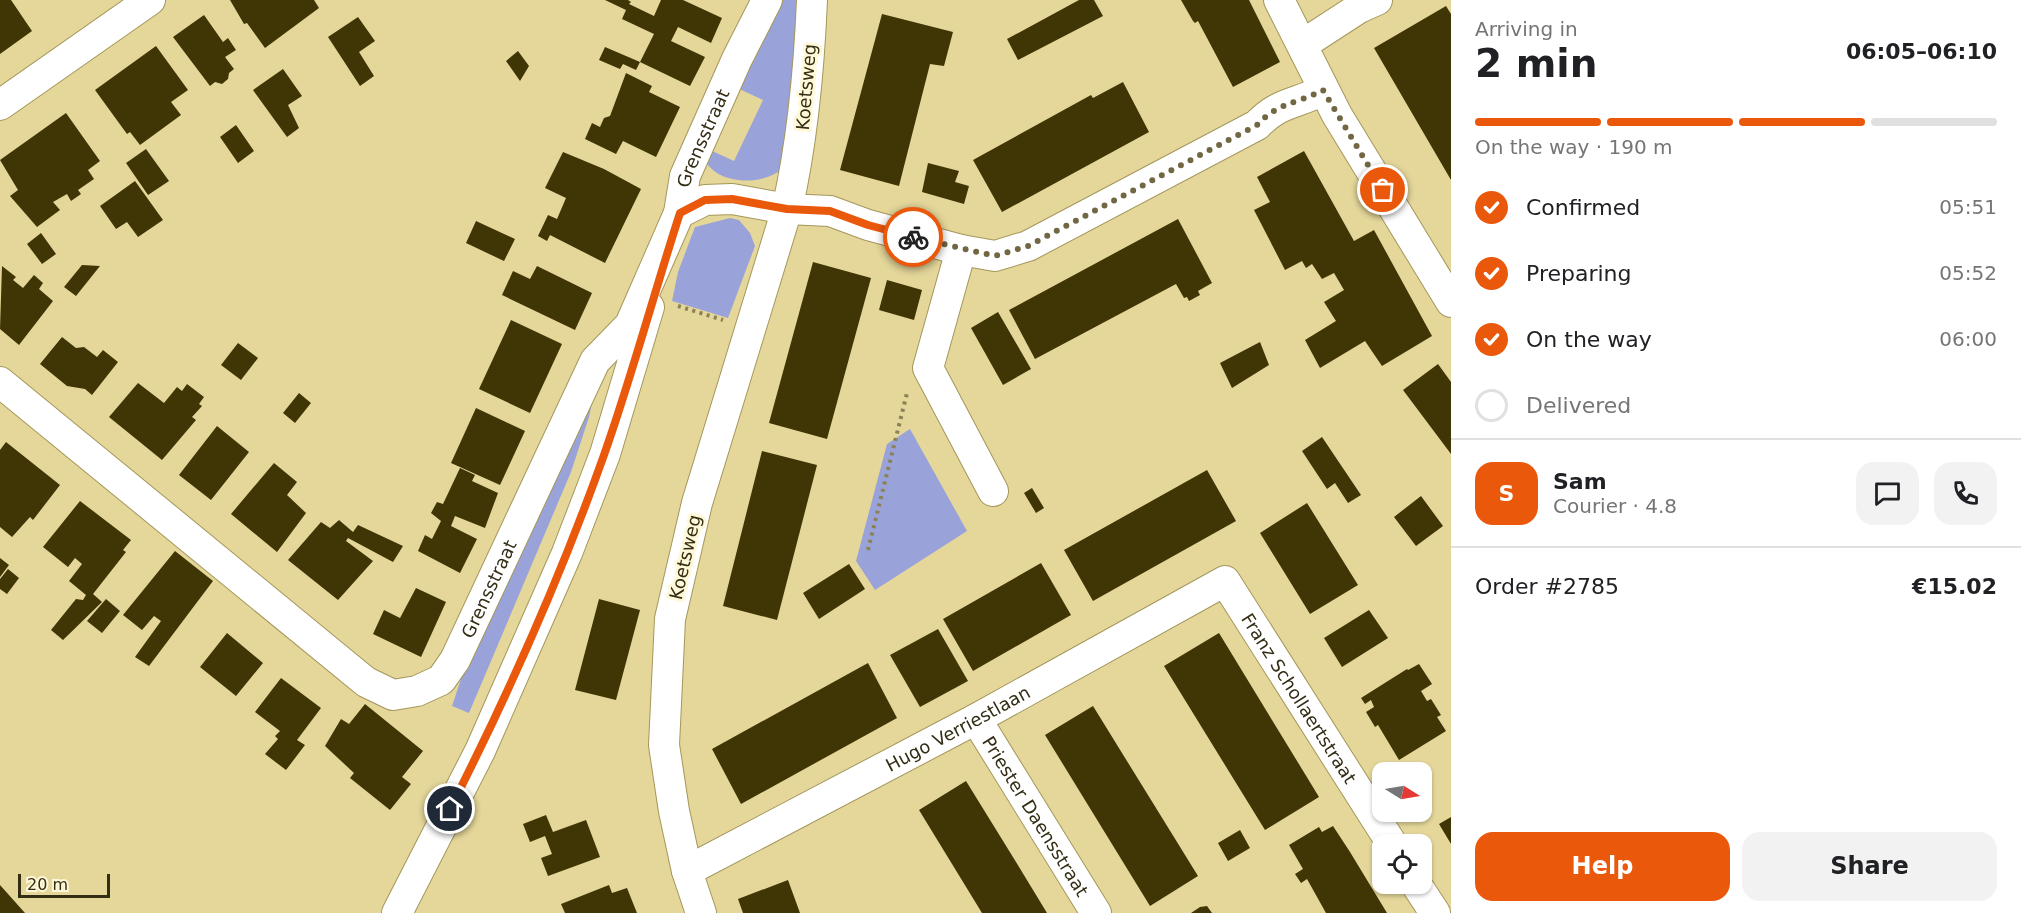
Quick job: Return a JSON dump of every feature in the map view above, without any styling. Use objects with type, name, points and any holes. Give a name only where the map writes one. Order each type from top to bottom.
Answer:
[{"type":"street","points":[[0,105],[150,0]]},
{"type":"street","name":"Grensstraat","points":[[0,381],[366,682],[393,695],[417,691],[441,680],[455,660],[595,361],[630,325],[680,213],[684,176],[737,59],[767,0]]},
{"type":"street","name":"Koetsweg","points":[[701,913],[687,871],[674,811],[664,745],[670,619],[697,503],[752,328],[787,209],[799,158],[809,79],[812,0]]},
{"type":"street","points":[[1279,0],[1323,90],[1451,302]]},
{"type":"street","points":[[1302,45],[1359,8],[1377,0]]},
{"type":"street","points":[[397,913],[480,751],[567,553],[605,454],[680,213],[705,200],[732,199],[787,209],[830,211],[868,225],[961,250],[995,256],[1028,246],[1257,125],[1272,110],[1304,100],[1323,90]]},
{"type":"street","points":[[961,250],[928,368],[993,491]]},
{"type":"street","name":"Hugo Verriestlaan","points":[[687,871],[976,719],[1226,581]]},
{"type":"street","name":"Franz Schollaertstraat","points":[[1226,581],[1386,834]]},
{"type":"street","name":"Priester Daensstraat","points":[[976,719],[1096,913]]},
{"type":"street","points":[[1423,894],[1435,913]]},
{"type":"path","points":[[652,298],[752,328]]},
{"type":"path","points":[[868,550],[908,387],[928,368]]},
{"type":"shaded area","points":[[780,0],[805,0],[782,169],[764,178],[741,180],[730,178],[711,168],[705,160],[708,149],[734,161],[763,100],[737,88]]},
{"type":"shaded area","points":[[730,218],[739,220],[750,233],[755,246],[728,318],[672,301],[678,272],[695,227]]},
{"type":"shaded area","points":[[596,384],[589,417],[571,472],[469,713],[452,706],[468,658]]},
{"type":"shaded area","points":[[910,429],[967,531],[875,590],[856,561],[887,444]]},
{"type":"building","points":[[0,0],[11,0],[32,31],[0,54]]},
{"type":"building","points":[[230,0],[314,0],[319,8],[265,48],[247,23],[244,24]]},
{"type":"building","points":[[605,0],[628,0],[631,2],[629,4],[654,16],[661,0],[683,0],[722,18],[711,43],[678,27],[671,41],[705,57],[690,86],[640,62],[654,34],[622,19],[626,10]]},
{"type":"building","points":[[1079,0],[1094,0],[1103,16],[1018,60],[1007,39]]},
{"type":"building","points":[[1181,0],[1249,0],[1280,62],[1233,87],[1198,21],[1195,23],[1193,21]]},
{"type":"building","points":[[1446,6],[1451,14],[1451,180],[1374,48]]},
{"type":"building","points":[[882,14],[953,32],[944,66],[930,64],[899,186],[840,170]]},
{"type":"building","points":[[204,15],[223,42],[228,38],[236,50],[225,57],[234,69],[222,84],[215,82],[210,86],[173,37]]},
{"type":"building","points":[[358,17],[375,41],[359,52],[374,76],[360,86],[328,37]]},
{"type":"building","points":[[156,46],[188,90],[171,102],[181,115],[140,145],[130,132],[127,134],[95,90]]},
{"type":"building","points":[[605,47],[640,62],[636,70],[623,64],[620,69],[599,60]]},
{"type":"building","points":[[518,51],[529,66],[520,81],[506,61]]},
{"type":"building","points":[[283,69],[302,96],[288,105],[299,128],[287,137],[253,90]]},
{"type":"building","points":[[626,73],[652,86],[649,92],[680,107],[656,157],[623,141],[616,154],[585,139],[592,123],[600,127],[604,118],[610,116]]},
{"type":"building","points":[[1123,82],[1149,132],[1002,212],[973,160],[1091,95],[1093,98]]},
{"type":"building","points":[[66,113],[100,161],[88,170],[94,179],[78,190],[81,194],[71,201],[67,194],[53,202],[60,210],[37,227],[10,196],[18,190],[0,160]]},
{"type":"building","points":[[236,125],[254,151],[238,163],[220,137]]},
{"type":"building","points":[[146,149],[169,181],[148,195],[126,163]]},
{"type":"building","points":[[1304,151],[1354,241],[1374,230],[1432,336],[1382,366],[1365,341],[1320,368],[1305,340],[1336,321],[1324,302],[1344,290],[1334,273],[1322,279],[1312,264],[1306,268],[1302,261],[1285,270],[1254,210],[1270,202],[1257,177]]},
{"type":"building","points":[[563,152],[604,169],[641,189],[605,263],[550,235],[547,241],[538,236],[548,215],[557,219],[566,198],[545,188]]},
{"type":"building","points":[[928,163],[959,171],[955,182],[969,186],[964,204],[922,192]]},
{"type":"building","points":[[135,181],[163,220],[138,237],[127,222],[116,229],[100,206]]},
{"type":"building","points":[[1178,219],[1212,283],[1198,291],[1200,295],[1189,301],[1187,297],[1184,298],[1176,284],[1035,359],[1009,310]]},
{"type":"building","points":[[476,221],[515,239],[504,261],[466,243]]},
{"type":"building","points":[[41,233],[56,254],[42,264],[27,244]]},
{"type":"building","points":[[813,262],[871,278],[827,439],[769,423]]},
{"type":"building","points":[[82,265],[100,266],[76,296],[64,287]]},
{"type":"building","points":[[2,266],[16,277],[13,280],[23,288],[34,275],[43,283],[39,289],[53,301],[19,345],[0,329]]},
{"type":"building","points":[[537,266],[592,293],[575,330],[502,295],[513,271],[530,279]]},
{"type":"building","points":[[887,280],[922,290],[914,320],[879,310]]},
{"type":"building","points":[[998,312],[1031,369],[1003,385],[971,328]]},
{"type":"building","points":[[511,320],[562,344],[530,413],[479,389]]},
{"type":"building","points":[[62,337],[76,348],[84,347],[97,357],[103,350],[118,362],[92,395],[85,389],[67,386],[40,364]]},
{"type":"building","points":[[1260,342],[1269,365],[1232,388],[1220,363]]},
{"type":"building","points":[[238,343],[258,358],[241,380],[221,365]]},
{"type":"building","points":[[1438,364],[1451,382],[1451,454],[1403,390]]},
{"type":"building","points":[[138,383],[164,403],[177,387],[182,391],[187,384],[204,397],[199,404],[202,406],[192,417],[196,420],[162,460],[109,417]]},
{"type":"building","points":[[299,393],[311,403],[295,423],[283,413]]},
{"type":"building","points":[[476,408],[525,431],[500,485],[451,463]]},
{"type":"building","points":[[217,426],[249,452],[211,500],[179,475]]},
{"type":"building","points":[[1322,437],[1361,495],[1348,503],[1335,483],[1327,489],[1302,451]]},
{"type":"building","points":[[6,442],[60,485],[33,520],[30,517],[12,537],[0,527],[0,450]]},
{"type":"building","points":[[762,451],[817,465],[777,620],[723,606]]},
{"type":"building","points":[[274,463],[297,482],[287,495],[306,513],[277,552],[231,514]]},
{"type":"building","points":[[460,468],[475,475],[472,481],[498,493],[485,528],[455,516],[451,526],[477,539],[460,573],[418,551],[425,535],[432,539],[441,521],[431,513],[437,502],[443,504]]},
{"type":"building","points":[[1207,470],[1236,521],[1093,601],[1064,550]]},
{"type":"building","points":[[1032,488],[1044,508],[1036,513],[1024,493]]},
{"type":"building","points":[[1421,496],[1443,526],[1416,546],[1394,517]]},
{"type":"building","points":[[80,501],[131,540],[123,550],[126,552],[93,594],[102,602],[63,640],[51,630],[76,599],[83,600],[86,595],[69,581],[82,564],[75,558],[68,567],[43,547]]},
{"type":"building","points":[[1307,503],[1358,585],[1310,614],[1260,533]]},
{"type":"building","points":[[339,520],[353,532],[358,525],[403,546],[393,562],[348,538],[346,541],[373,561],[338,600],[288,560],[321,522],[330,528]]},
{"type":"building","points":[[175,551],[213,581],[149,666],[135,657],[161,621],[154,616],[142,630],[123,615]]},
{"type":"building","points":[[0,558],[9,565],[0,577]]},
{"type":"building","points":[[1041,563],[1071,615],[973,671],[943,619]]},
{"type":"building","points":[[849,564],[865,589],[819,619],[803,593]]},
{"type":"building","points":[[8,569],[19,578],[7,594],[0,589],[0,579]]},
{"type":"building","points":[[416,588],[446,602],[421,657],[373,634],[384,610],[400,618]]},
{"type":"building","points":[[106,599],[120,611],[102,633],[87,621]]},
{"type":"building","points":[[599,599],[640,610],[616,700],[575,690]]},
{"type":"building","points":[[1369,610],[1388,638],[1342,667],[1324,638]]},
{"type":"building","points":[[938,629],[968,681],[920,707],[890,655]]},
{"type":"building","points":[[227,633],[263,663],[236,696],[200,667]]},
{"type":"building","points":[[1219,633],[1319,797],[1265,830],[1164,666]]},
{"type":"building","points":[[868,663],[897,718],[741,804],[712,749]]},
{"type":"building","points":[[1419,664],[1432,684],[1421,691],[1427,701],[1431,699],[1441,715],[1437,717],[1446,731],[1399,760],[1378,725],[1375,727],[1366,712],[1374,707],[1371,700],[1365,704],[1361,698]]},
{"type":"building","points":[[281,678],[321,708],[297,740],[305,745],[286,770],[265,754],[278,739],[275,736],[280,731],[255,712]]},
{"type":"building","points":[[365,704],[423,751],[402,777],[411,784],[390,810],[350,778],[354,773],[325,746],[341,719],[349,724]]},
{"type":"building","points":[[1093,706],[1198,876],[1150,906],[1045,735]]},
{"type":"building","points":[[966,781],[1047,913],[982,913],[919,810]]},
{"type":"building","points":[[546,815],[553,832],[586,820],[600,857],[548,876],[541,858],[552,854],[545,836],[530,842],[523,824]]},
{"type":"building","points":[[1451,817],[1451,844],[1439,824]]},
{"type":"building","points":[[1333,826],[1372,888],[1372,894],[1375,894],[1387,913],[1326,913],[1307,879],[1301,883],[1295,874],[1303,869],[1289,845],[1319,827],[1322,832]]},
{"type":"building","points":[[1240,830],[1250,848],[1228,861],[1218,843]]},
{"type":"building","points":[[788,880],[800,913],[743,913],[738,899]]},
{"type":"building","points":[[0,885],[25,913],[0,913]]},
{"type":"building","points":[[609,885],[612,893],[627,888],[637,913],[565,913],[561,904]]},
{"type":"building","points":[[1207,906],[1212,913],[1191,913],[1200,907]]},
{"type":"way so far","points":[[913,237],[961,250],[995,256],[1028,246],[1257,125],[1272,110],[1283,104],[1304,100],[1323,90],[1383,190]]},
{"type":"route","points":[[450,809],[480,751],[567,553],[605,454],[680,213],[705,200],[732,199],[787,209],[830,211],[868,225],[913,237]]}]
